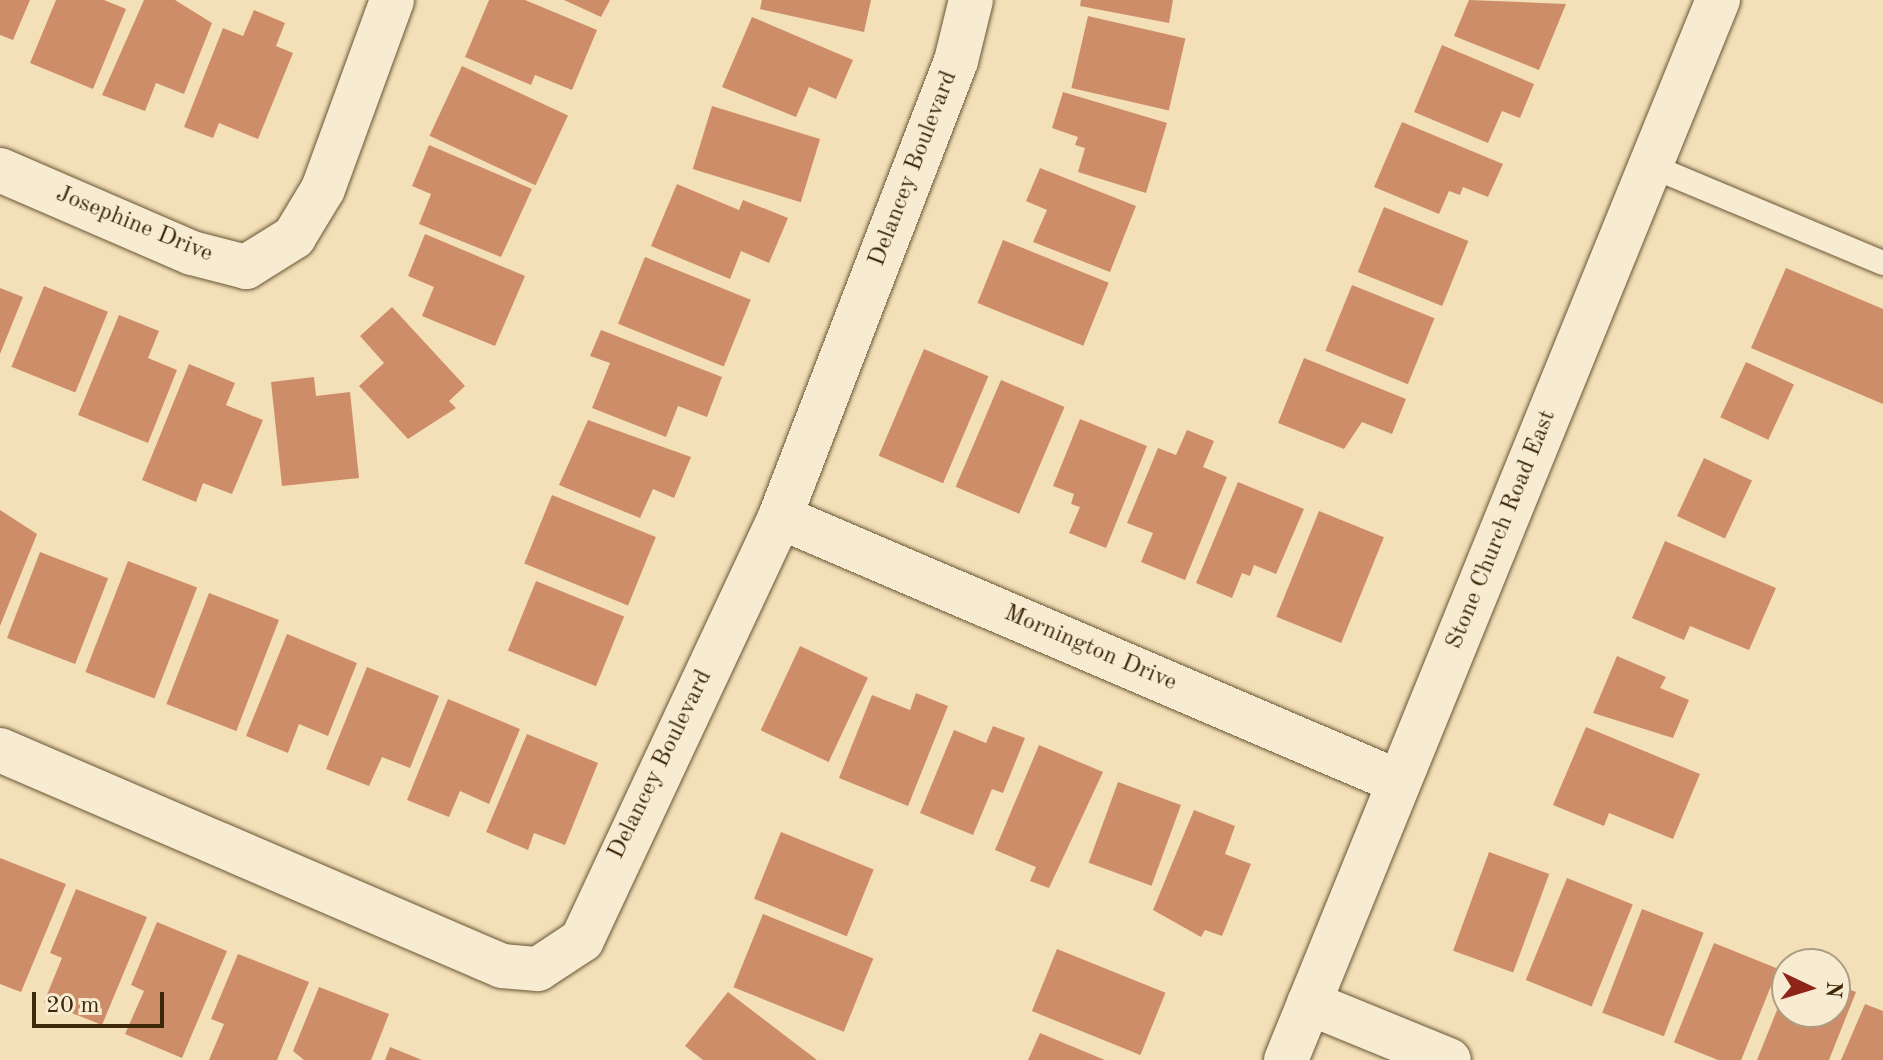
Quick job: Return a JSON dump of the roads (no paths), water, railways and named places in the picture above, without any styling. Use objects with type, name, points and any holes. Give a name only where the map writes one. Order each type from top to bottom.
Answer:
[{"type":"street","name":"Josephine Drive","points":[[0,170],[192,253],[246,267],[294,237],[323,189],[392,0]]},
{"type":"street","name":"Delancey Boulevard","points":[[0,750],[502,966],[538,969],[582,940],[780,517],[956,61],[971,0]]},
{"type":"street","name":"Stone Church Road East","points":[[1286,1060],[1718,0]]},
{"type":"street","name":"Mornington Drive","points":[[780,517],[1399,782]]},
{"type":"street","points":[[1309,1003],[1449,1060]]},
{"type":"lane","points":[[1651,166],[1883,263]]}]
